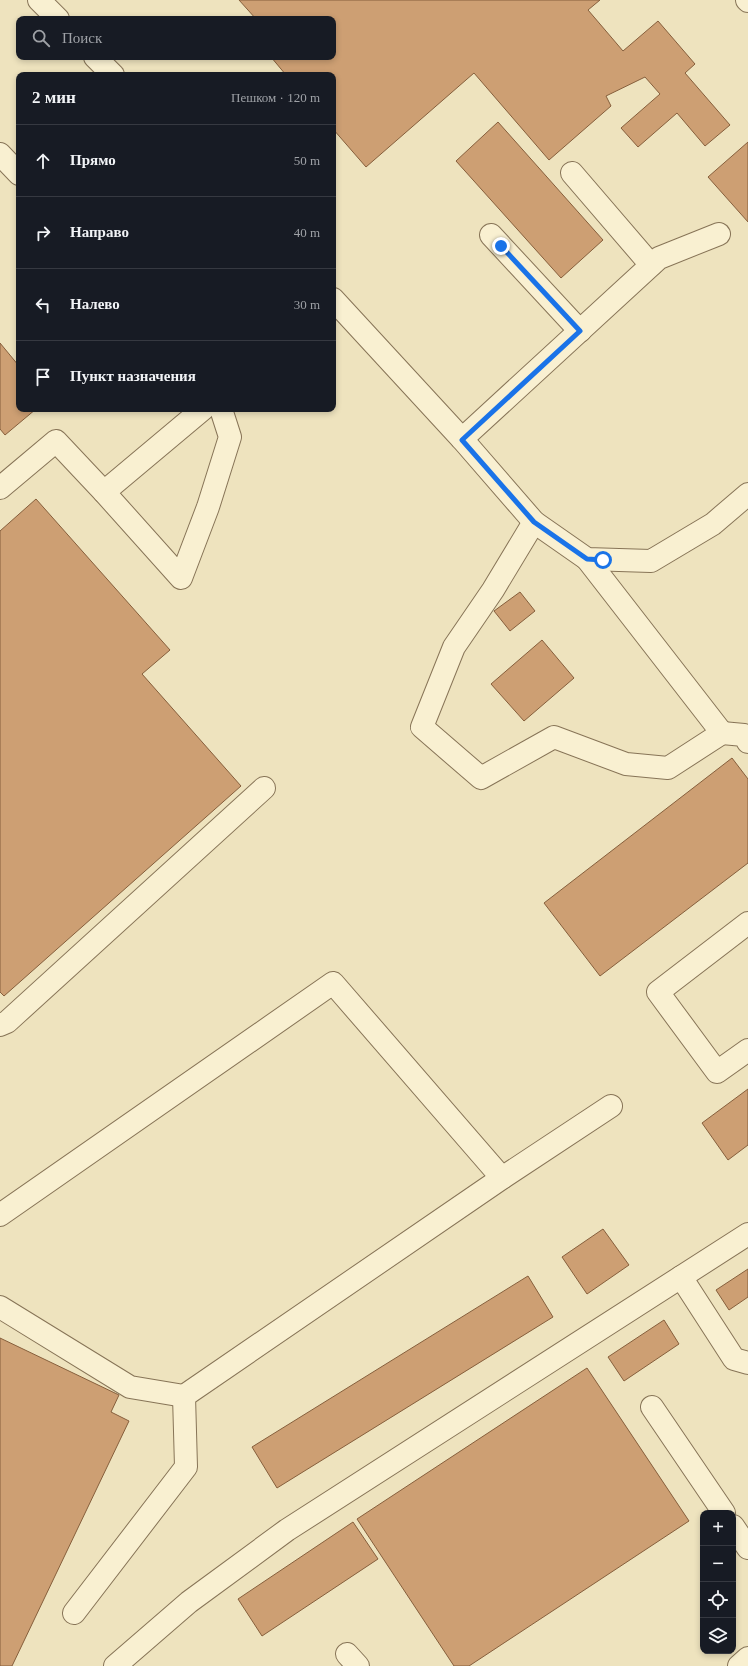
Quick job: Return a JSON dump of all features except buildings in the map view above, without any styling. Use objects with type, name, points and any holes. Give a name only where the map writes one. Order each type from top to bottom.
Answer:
[{"type":"lane","points":[[39,0],[55,16]]},
{"type":"lane","points":[[98,60],[109,72]]},
{"type":"lane","points":[[0,154],[16,171]]},
{"type":"lane","points":[[572,173],[651,265]]},
{"type":"lane","points":[[462,440],[659,258],[719,234]]},
{"type":"lane","points":[[491,235],[580,331]]},
{"type":"lane","points":[[336,302],[462,440],[534,522],[587,559],[722,733]]},
{"type":"lane","points":[[104,492],[199,412]]},
{"type":"lane","points":[[0,488],[56,441],[181,578],[208,507],[230,437],[222,412]]},
{"type":"lane","points":[[587,559],[651,561],[713,524],[748,494]]},
{"type":"lane","points":[[534,522],[493,590],[454,647],[422,727],[481,778],[554,737],[626,764],[668,768],[722,733],[744,735],[748,742]]},
{"type":"lane","points":[[0,1025],[13,1017],[264,788]]},
{"type":"lane","points":[[748,923],[658,992],[717,1072],[748,1050]]},
{"type":"lane","points":[[0,1215],[333,983],[502,1178]]},
{"type":"lane","points":[[0,1307],[130,1387],[184,1396],[502,1178],[611,1106]]},
{"type":"lane","points":[[115,1666],[189,1602],[287,1530],[748,1234]]},
{"type":"lane","points":[[681,1277],[734,1359],[748,1364]]},
{"type":"lane","points":[[74,1613],[186,1467],[184,1396]]},
{"type":"lane","points":[[652,1407],[722,1510]]},
{"type":"lane","points":[[736,1530],[748,1548]]},
{"type":"lane","points":[[739,1666],[748,1658]]},
{"type":"route","points":[[501,246],[580,331],[462,440],[534,522],[587,559],[603,560]]}]
